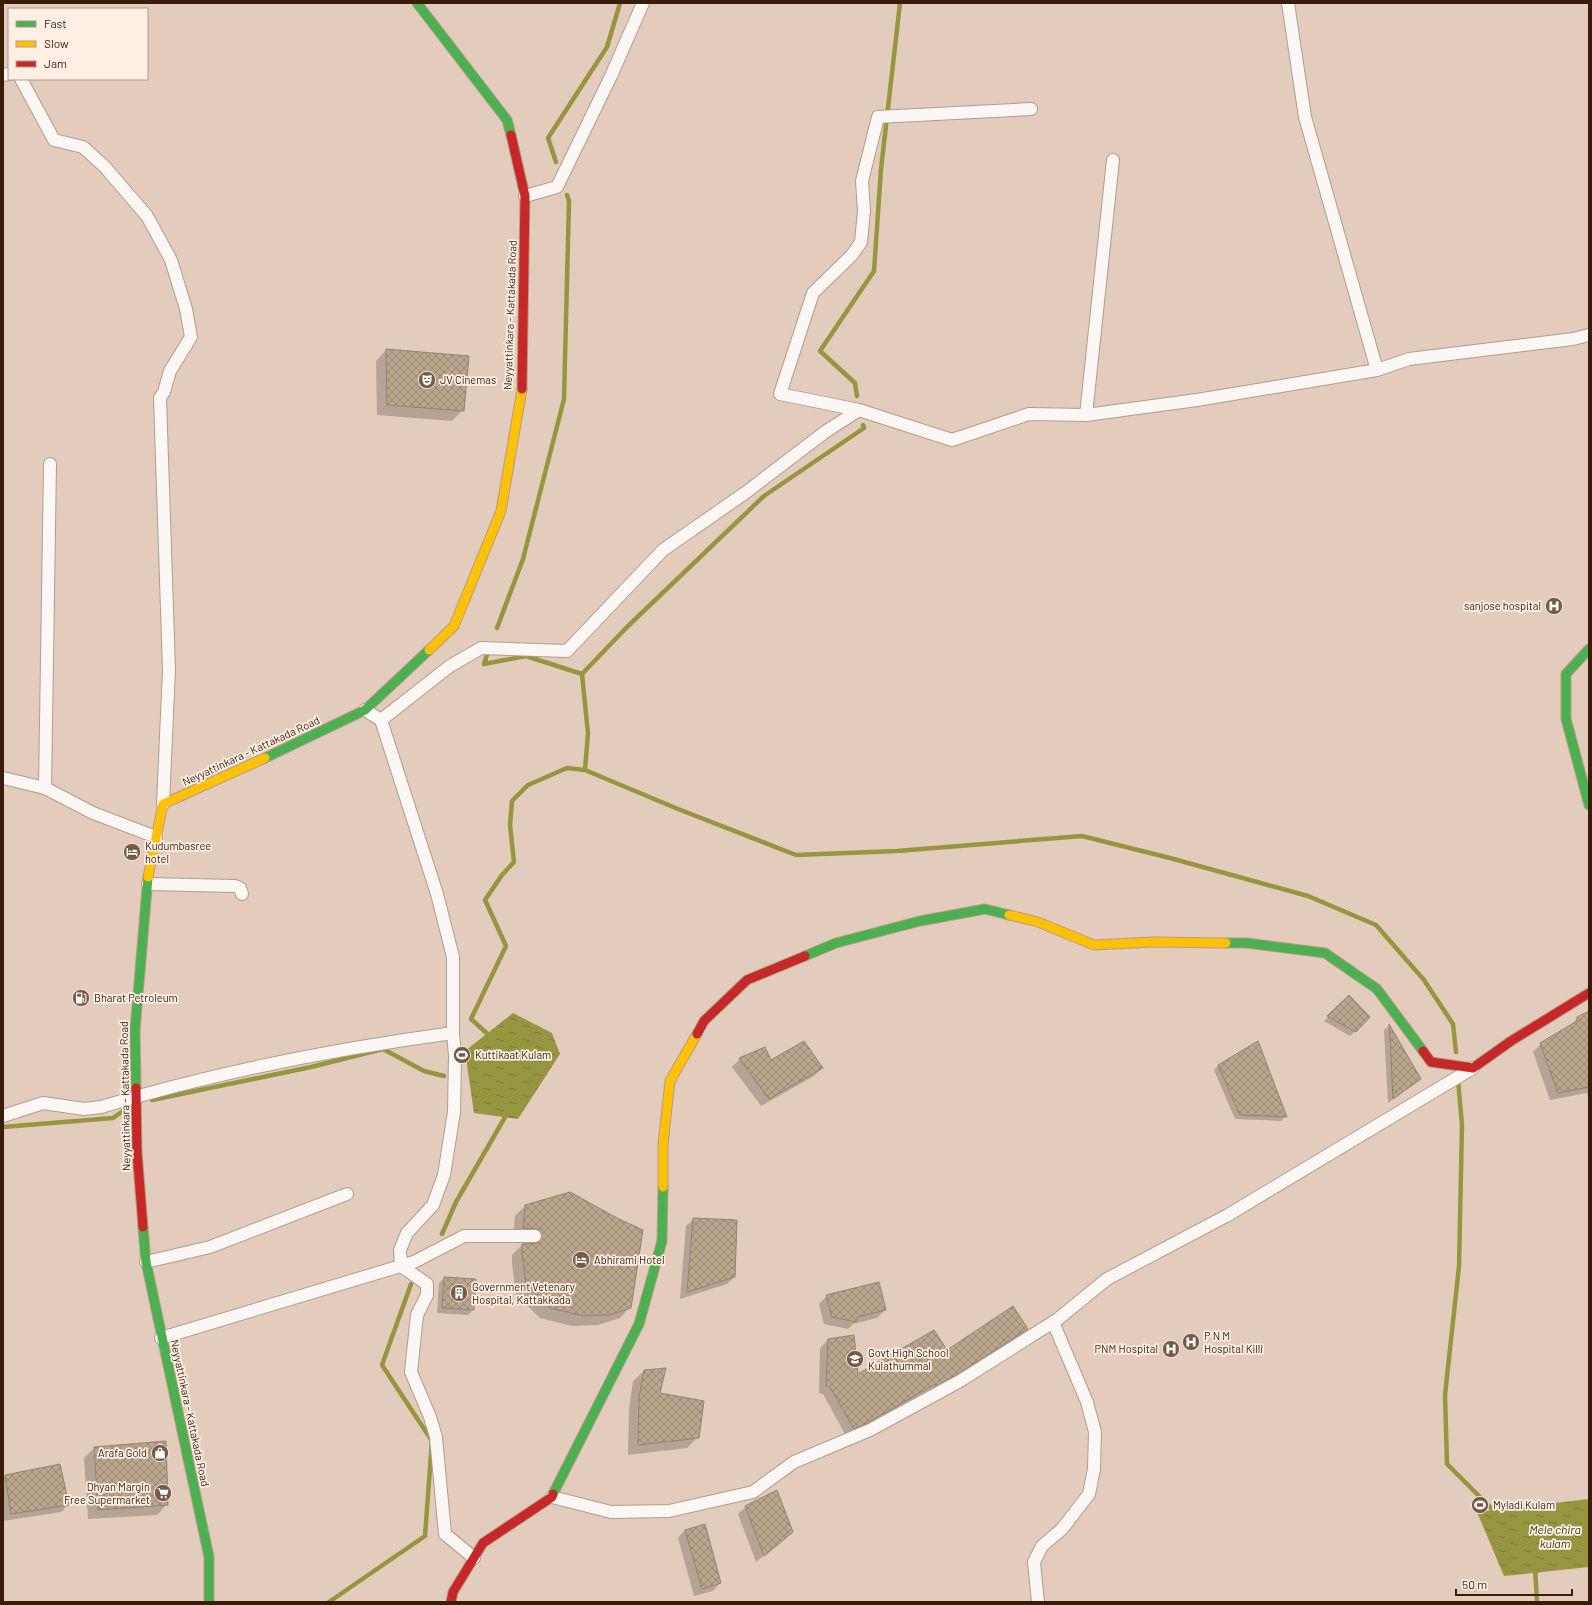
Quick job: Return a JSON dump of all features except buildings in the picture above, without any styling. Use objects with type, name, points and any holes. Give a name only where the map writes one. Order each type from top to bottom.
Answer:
[{"type":"main road","name":"Neyyattinkara - Kattakada Road","points":[[209,1602],[209,1557],[161,1338],[146,1262],[137,1151],[135,1030],[148,884],[163,804],[284,750],[364,710],[454,626],[501,511],[522,386],[525,196],[507,120],[417,3]]},
{"type":"main road","points":[[1589,649],[1566,674],[1566,719],[1589,805]]},
{"type":"main road","points":[[451,1602],[453,1592],[483,1543],[552,1497],[639,1324],[662,1241],[663,1144],[670,1081],[704,1021],[747,980],[836,943],[920,921],[985,909],[1038,922],[1094,945],[1152,942],[1247,943],[1325,953],[1377,990],[1431,1062],[1473,1068],[1511,1041],[1589,993]]},
{"type":"street","points":[[525,196],[557,187],[611,76],[642,3]]},
{"type":"street","points":[[1288,3],[1305,117],[1377,370]]},
{"type":"street","points":[[22,80],[54,140],[83,147],[104,166],[147,216],[171,260],[186,309],[191,337],[170,371],[164,392],[160,398],[169,670],[163,804]]},
{"type":"street","points":[[1030,109],[878,117],[862,181],[864,211],[861,242],[852,255],[813,293],[780,394],[859,410],[952,440],[1029,414],[1086,415],[1197,400],[1377,370],[1409,359],[1573,339],[1589,335]]},
{"type":"street","points":[[1086,415],[1113,160]]},
{"type":"street","points":[[381,720],[450,666],[481,648],[567,651],[663,550],[745,493],[825,432],[859,410]]},
{"type":"street","points":[[45,788],[50,464]]},
{"type":"street","points":[[364,710],[381,720],[437,894],[452,957],[453,1033],[455,1056],[454,1112],[444,1175],[433,1205],[407,1233],[400,1250],[401,1266]]},
{"type":"street","points":[[3,778],[45,788],[93,813],[156,837]]},
{"type":"street","points":[[148,884],[236,886],[240,888],[242,894]]},
{"type":"street","points":[[3,1116],[43,1104],[84,1109],[101,1107],[203,1078],[365,1045],[453,1033]]},
{"type":"street","points":[[552,1497],[611,1512],[669,1511],[753,1492],[794,1462],[870,1430],[960,1380],[1054,1322],[1107,1279],[1228,1216],[1473,1068]]},
{"type":"street","points":[[146,1262],[210,1247],[347,1194]]},
{"type":"street","points":[[161,1338],[414,1262],[464,1236],[535,1236]]},
{"type":"street","points":[[401,1266],[427,1284],[428,1295],[417,1315],[411,1372],[430,1417],[436,1437],[445,1534],[474,1558]]},
{"type":"street","points":[[1038,1602],[1034,1562],[1042,1546],[1062,1529],[1089,1494],[1094,1469],[1095,1432],[1087,1402],[1054,1322]]},
{"type":"water","points":[[513,1013],[552,1033],[560,1054],[518,1119],[474,1113],[465,1051]]},
{"type":"water","name":"Mele chira kulam","points":[[1589,1499],[1589,1567],[1504,1576],[1477,1512]]},
{"type":"waterway","points":[[556,162],[548,138],[607,47],[620,3]]},
{"type":"waterway","points":[[857,396],[855,383],[820,351],[874,271],[881,169],[900,3]]},
{"type":"waterway","points":[[497,628],[523,559],[564,399],[569,201],[567,195]]},
{"type":"waterway","points":[[491,1037],[471,1019],[506,946],[485,900],[502,875],[514,862],[510,825],[512,801],[528,785],[567,768],[585,770],[588,733],[582,674],[627,627],[764,496],[864,428],[863,425]]},
{"type":"waterway","points":[[487,655],[484,664],[526,656],[582,674]]},
{"type":"waterway","points":[[585,770],[678,809],[796,855],[897,851],[1082,836],[1170,858],[1308,896],[1376,925],[1424,980],[1453,1024],[1456,1052]]},
{"type":"waterway","points":[[152,1100],[311,1067],[383,1049],[424,1071],[444,1076]]},
{"type":"waterway","points":[[1458,1080],[1462,1125],[1459,1266],[1445,1395],[1447,1464],[1497,1514]]},
{"type":"waterway","points":[[3,1127],[113,1118],[123,1111]]},
{"type":"waterway","points":[[442,1234],[456,1202],[508,1112]]},
{"type":"waterway","points":[[329,1602],[425,1536],[432,1441],[382,1365],[411,1284]]},
{"type":"waterway","points":[[1535,1568],[1537,1602]]},
{"type":"traffic: fast","points":[[417,3],[507,120],[511,135]]},
{"type":"traffic: fast","points":[[1589,649],[1566,674],[1566,719],[1589,805]]},
{"type":"traffic: fast","points":[[265,758],[365,710],[429,650]]},
{"type":"traffic: fast","points":[[136,1088],[135,1030],[148,877]]},
{"type":"traffic: fast","points":[[805,956],[836,943],[920,921],[985,909],[1009,915]]},
{"type":"traffic: fast","points":[[1226,943],[1247,943],[1325,953],[1377,989],[1423,1051]]},
{"type":"traffic: fast","points":[[553,1494],[639,1324],[662,1241],[663,1187]]},
{"type":"traffic: fast","points":[[143,1227],[146,1262],[209,1557],[209,1602]]},
{"type":"traffic: slow","points":[[429,650],[454,626],[501,511],[522,389]]},
{"type":"traffic: slow","points":[[148,877],[163,804],[265,758]]},
{"type":"traffic: slow","points":[[1009,915],[1038,922],[1094,945],[1153,942],[1226,943]]},
{"type":"traffic: slow","points":[[663,1187],[663,1144],[670,1081],[697,1034]]},
{"type":"traffic: jam","points":[[511,135],[525,196],[522,389]]},
{"type":"traffic: jam","points":[[697,1034],[704,1021],[747,980],[805,956]]},
{"type":"traffic: jam","points":[[1423,1051],[1431,1062],[1473,1068],[1511,1041],[1589,993]]},
{"type":"traffic: jam","points":[[136,1088],[137,1151],[143,1227]]},
{"type":"traffic: jam","points":[[451,1602],[453,1592],[483,1543],[552,1497],[553,1494]]},
{"type":"place","name":"JV Cinemas","points":[[427,380]]},
{"type":"place","name":"sanjose hospital","points":[[1554,606]]},
{"type":"place","name":"Kudumbasree hotel","points":[[132,852]]},
{"type":"place","name":"Bharat Petroleum","points":[[81,998]]},
{"type":"place","name":"Kuttikaat Kulam","points":[[462,1055]]},
{"type":"place","name":"Abhirami Hotel","points":[[581,1260]]},
{"type":"place","name":"Government Vetenary Hospital, Kattakkada","points":[[459,1293]]},
{"type":"place","name":"P N M Hospital Killi","points":[[1191,1342]]},
{"type":"place","name":"PNM Hospital","points":[[1171,1349]]},
{"type":"place","name":"Govt High School Kulathummal","points":[[855,1359]]},
{"type":"place","name":"Arafa Gold","points":[[160,1453]]},
{"type":"place","name":"Dhyan Margin Free Supermarket","points":[[163,1493]]},
{"type":"place","name":"Myladi Kulam","points":[[1480,1505]]}]
